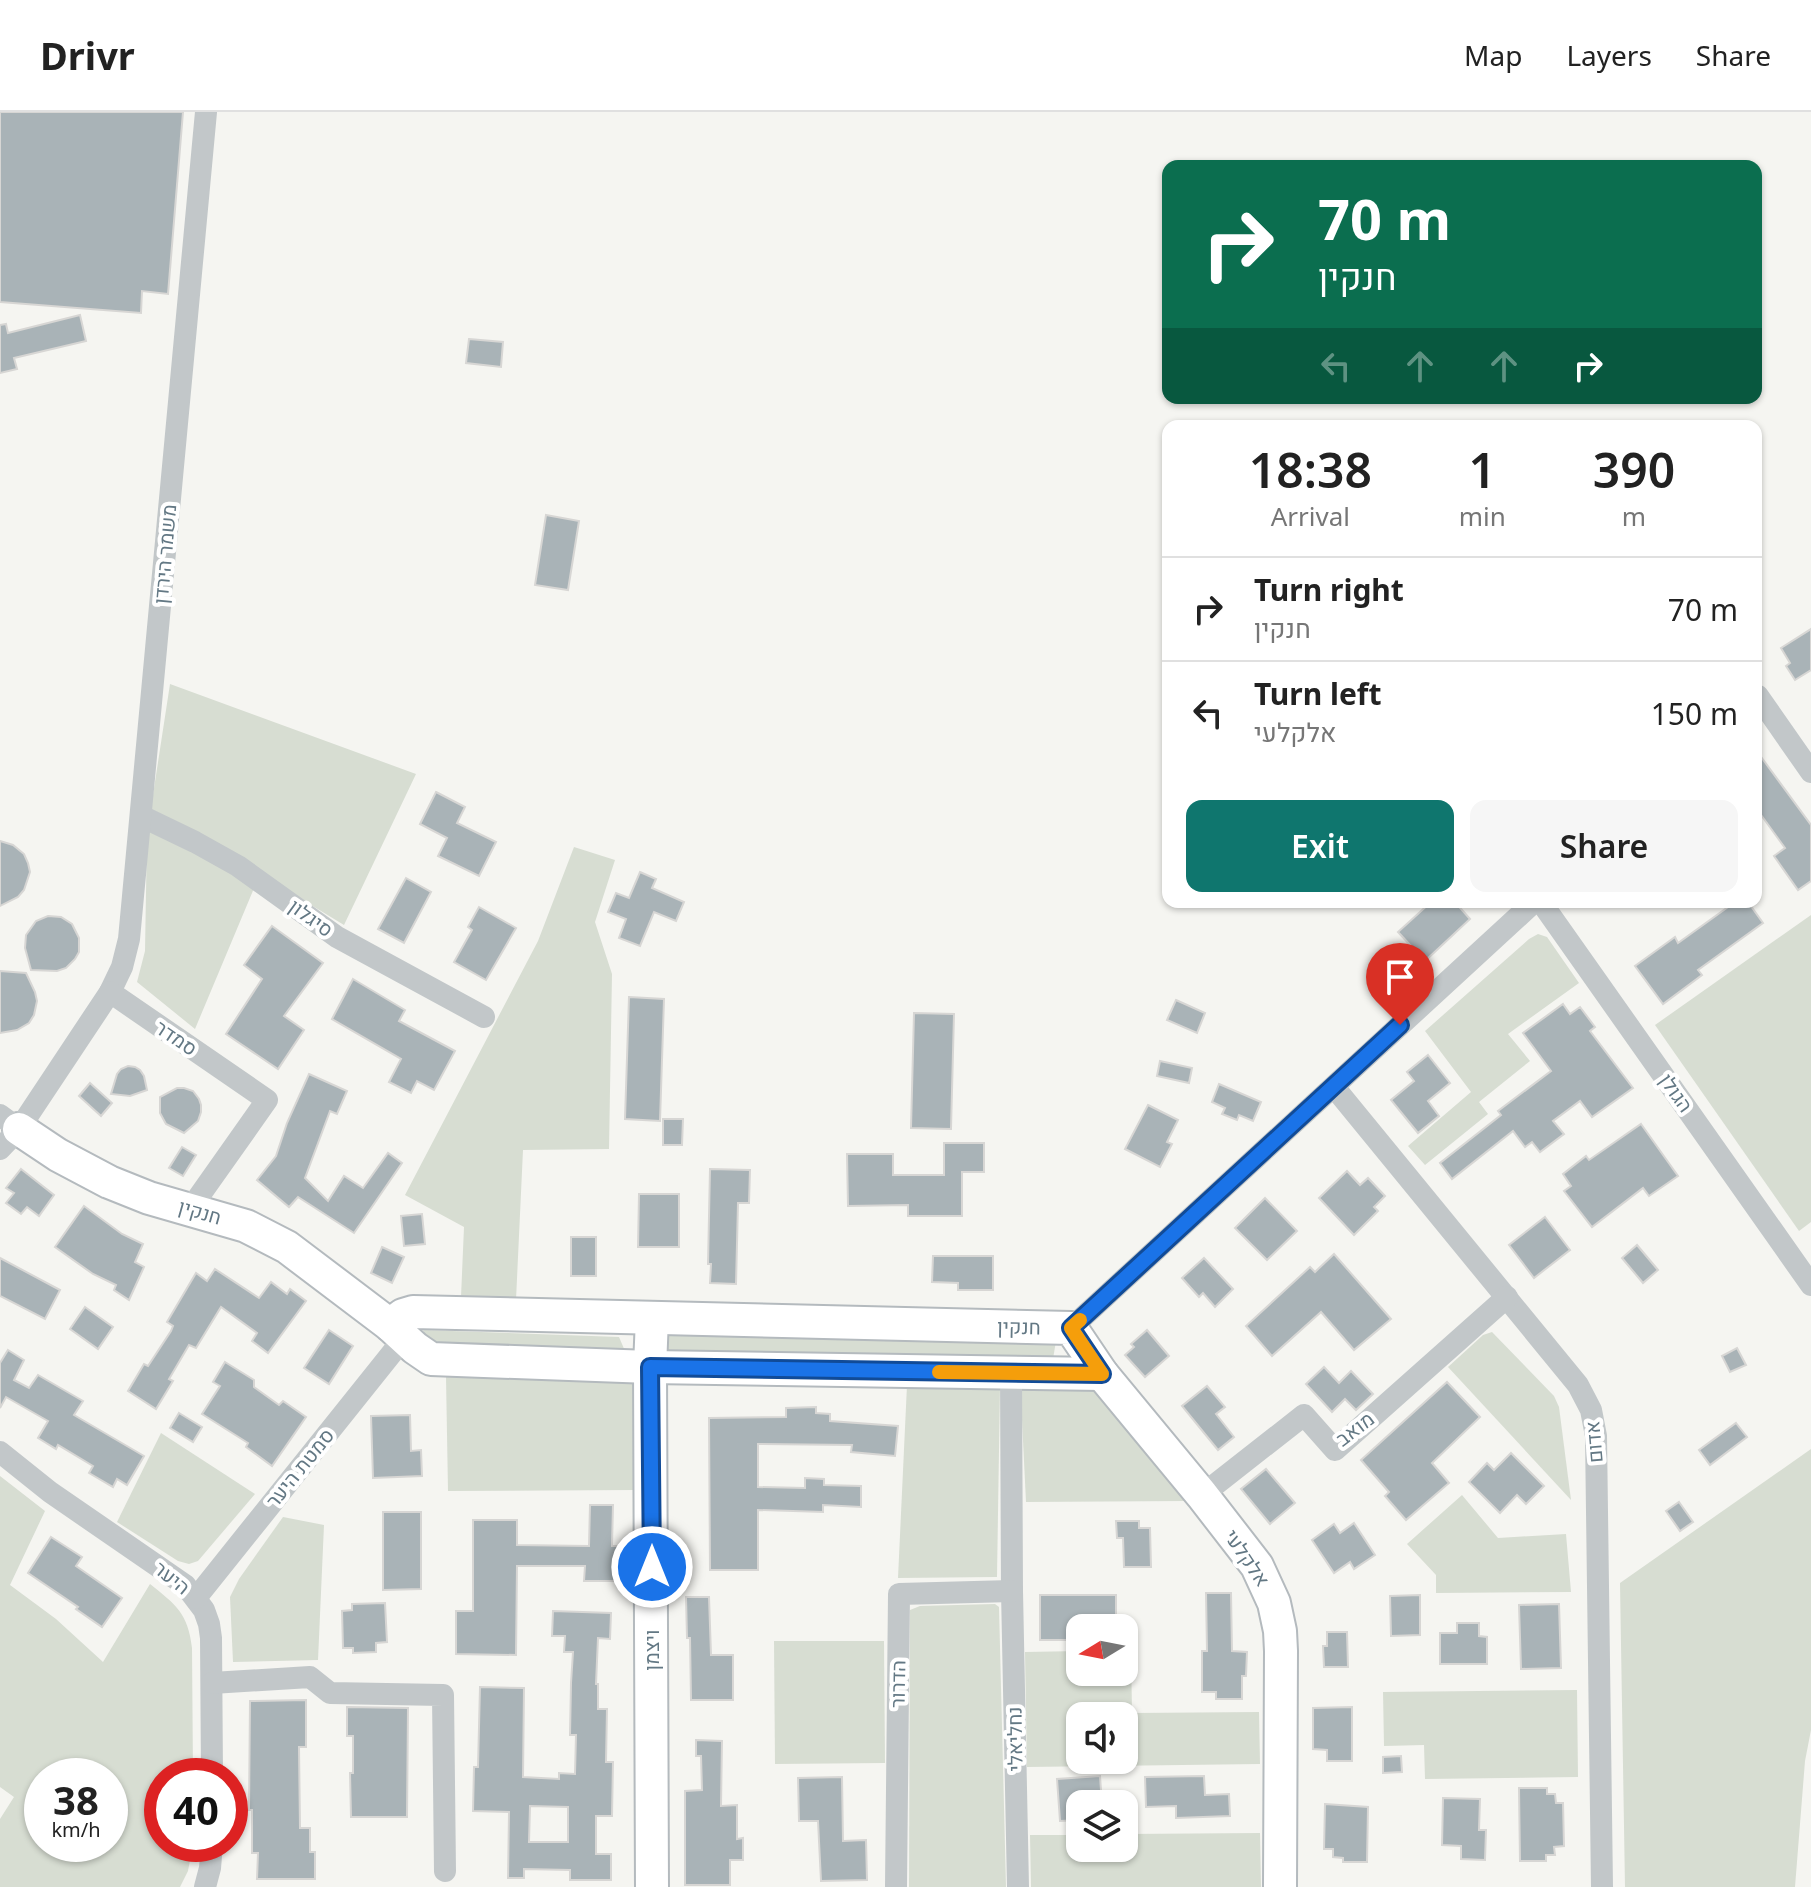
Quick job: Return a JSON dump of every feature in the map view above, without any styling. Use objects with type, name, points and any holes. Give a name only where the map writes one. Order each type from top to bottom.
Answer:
[{"type":"street","name":"משמר הירדן","points":[[110,992],[128,945],[206,112]]},
{"type":"street","points":[[1762,704],[1811,772]]},
{"type":"street","name":"סיגלון","points":[[141,816],[238,866],[337,937],[484,1017]]},
{"type":"street","points":[[1071,1328],[1528,908]]},
{"type":"street","name":"הגולן","points":[[1545,908],[1811,1285]]},
{"type":"street","points":[[6,1131],[110,992]]},
{"type":"street","name":"סמדר","points":[[110,992],[267,1100],[190,1209]]},
{"type":"street","name":"אדום","points":[[1334,1087],[1582,1390],[1591,1410],[1595,1429],[1602,1887]]},
{"type":"street","name":"חנקין","points":[[6,1131],[109,1182],[149,1198],[246,1226],[287,1247],[431,1359],[650,1367],[1102,1374]]},
{"type":"street","name":"מואב","points":[[1202,1495],[1304,1415],[1335,1450],[1507,1297]]},
{"type":"street","name":"חנקין","points":[[397,1331],[403,1315],[413,1312],[1071,1328]]},
{"type":"street","name":"ויצמן","points":[[652,1318],[652,1887]]},
{"type":"street","name":"אלקלעי","points":[[1071,1328],[1102,1374],[1257,1566],[1271,1594],[1277,1612],[1281,1651],[1280,1887]]},
{"type":"street","name":"סמטת היער","points":[[196,1598],[397,1331]]},
{"type":"street","name":"נחליאלי","points":[[1011,1373],[1018,1887]]},
{"type":"street","name":"היער","points":[[0,1452],[50,1492],[178,1579],[196,1598],[211,1631],[212,1758]]},
{"type":"street","name":"הדרור","points":[[896,1887],[899,1594],[1012,1591]]},
{"type":"street","points":[[212,1683],[310,1677],[330,1693],[443,1695],[445,1871]]},
{"type":"street","points":[[205,1887],[210,1862]]},
{"type":"shaded area","points":[[170,684],[416,774],[344,925],[260,874],[195,1029],[137,982],[145,951],[147,834]]},
{"type":"shaded area","points":[[574,847],[615,860],[595,922],[612,974],[609,1149],[523,1150],[516,1300],[461,1297],[464,1227],[405,1195],[538,941]]},
{"type":"shaded area","points":[[1811,915],[1811,1222],[1799,1231],[1655,1025]]},
{"type":"shaded area","points":[[1538,934],[1547,937],[1579,983],[1508,1034],[1530,1061],[1479,1102],[1488,1114],[1425,1165],[1408,1146],[1471,1092],[1425,1031]]},
{"type":"shaded area","points":[[423,1330],[619,1337],[628,1358],[431,1352]]},
{"type":"shaded area","points":[[1492,1332],[1554,1396],[1559,1407],[1571,1500],[1448,1367],[1483,1335]]},
{"type":"shaded area","points":[[664,1335],[1056,1341],[1052,1365],[663,1359]]},
{"type":"shaded area","points":[[635,1376],[636,1490],[448,1491],[446,1377]]},
{"type":"shaded area","points":[[1020,1379],[1092,1382],[1186,1501],[1026,1502]]},
{"type":"shaded area","points":[[907,1385],[1000,1387],[997,1577],[898,1578]]},
{"type":"shaded area","points":[[161,1433],[255,1494],[198,1561],[189,1564],[178,1561],[117,1522]]},
{"type":"shaded area","points":[[1811,1449],[1811,1730],[1805,1761],[1795,1887],[1625,1887],[1620,1583]]},
{"type":"shaded area","points":[[0,1476],[45,1511],[10,1585],[56,1619],[103,1662],[150,1584],[174,1604],[184,1618],[192,1648],[193,1758],[144,1758],[144,1862],[190,1862],[188,1871],[180,1887],[0,1887],[0,1819],[14,1797],[0,1787]]},
{"type":"shaded area","points":[[1462,1495],[1498,1538],[1566,1534],[1571,1592],[1436,1593],[1436,1575],[1407,1544]]},
{"type":"shaded area","points":[[283,1517],[324,1525],[318,1660],[233,1662],[230,1597],[239,1579]]},
{"type":"shaded area","points":[[995,1604],[999,1607],[1006,1887],[909,1887],[910,1610],[920,1606]]},
{"type":"shaded area","points":[[774,1641],[884,1641],[885,1763],[775,1764]]},
{"type":"shaded area","points":[[1066,1651],[1066,1686],[1132,1686],[1132,1702],[1066,1702],[1066,1766],[1027,1767],[1025,1652]]},
{"type":"shaded area","points":[[1577,1690],[1578,1777],[1425,1779],[1424,1745],[1384,1746],[1383,1692]]},
{"type":"shaded area","points":[[1259,1712],[1260,1764],[1138,1766],[1138,1713]]},
{"type":"shaded area","points":[[1260,1833],[1261,1887],[1031,1887],[1030,1835],[1066,1835],[1066,1862],[1138,1862],[1138,1834]]},
{"type":"building","points":[[0,112],[183,112],[168,294],[142,291],[141,313],[0,302]]},
{"type":"building","points":[[80,315],[86,341],[14,358],[17,369],[0,373],[0,325],[6,324],[8,333]]},
{"type":"building","points":[[469,339],[503,342],[501,367],[466,363]]},
{"type":"building","points":[[546,515],[579,521],[568,590],[535,585]]},
{"type":"building","points":[[1811,629],[1811,670],[1795,680],[1786,666],[1790,663],[1781,648]]},
{"type":"building","points":[[1762,758],[1811,825],[1811,881],[1798,890],[1774,856],[1785,848],[1762,816]]},
{"type":"building","points":[[436,792],[465,807],[457,823],[496,842],[479,876],[438,856],[447,838],[420,824]]},
{"type":"building","points":[[0,841],[13,845],[24,854],[30,872],[18,897],[0,906]]},
{"type":"building","points":[[640,872],[656,879],[652,888],[684,902],[676,921],[654,912],[640,946],[619,938],[626,919],[608,912],[616,893],[629,898]]},
{"type":"building","points":[[406,878],[431,892],[404,943],[378,929]]},
{"type":"building","points":[[479,907],[516,928],[486,980],[454,962],[472,930],[468,927]]},
{"type":"building","points":[[1424,908],[1460,908],[1470,919],[1425,961],[1398,932]]},
{"type":"building","points":[[1727,908],[1752,908],[1763,923],[1698,970],[1702,975],[1663,1004],[1635,966],[1675,937],[1678,943]]},
{"type":"building","points":[[48,916],[61,917],[72,924],[79,938],[79,952],[66,968],[57,971],[31,970],[25,948],[26,935],[36,921]]},
{"type":"building","points":[[272,926],[323,963],[284,1016],[304,1030],[278,1069],[226,1034],[262,979],[244,965]]},
{"type":"building","points":[[0,971],[26,973],[37,1001],[29,1023],[17,1030],[0,1033]]},
{"type":"building","points":[[353,979],[405,1010],[399,1021],[455,1051],[434,1090],[417,1081],[411,1093],[389,1082],[401,1059],[332,1019]]},
{"type":"building","points":[[629,997],[664,999],[660,1121],[625,1119]]},
{"type":"building","points":[[1176,1000],[1205,1013],[1197,1033],[1167,1020]]},
{"type":"building","points":[[1563,1004],[1570,1014],[1580,1007],[1595,1027],[1590,1031],[1633,1088],[1592,1117],[1580,1101],[1553,1121],[1564,1134],[1540,1152],[1532,1142],[1525,1147],[1513,1131],[1452,1179],[1440,1163],[1501,1115],[1498,1111],[1551,1071],[1523,1033]]},
{"type":"building","points":[[914,1013],[954,1014],[951,1129],[911,1128]]},
{"type":"building","points":[[1428,1055],[1450,1083],[1428,1101],[1439,1116],[1418,1133],[1391,1100],[1414,1081],[1407,1072]]},
{"type":"building","points":[[1160,1061],[1192,1068],[1189,1083],[1157,1076]]},
{"type":"building","points":[[128,1066],[140,1070],[147,1090],[130,1096],[111,1094],[117,1074]]},
{"type":"building","points":[[309,1074],[347,1091],[337,1114],[330,1111],[305,1178],[328,1201],[344,1176],[363,1188],[388,1153],[402,1163],[354,1233],[298,1197],[289,1207],[257,1180],[276,1156]]},
{"type":"building","points":[[90,1083],[112,1103],[101,1116],[79,1096]]},
{"type":"building","points":[[1219,1084],[1261,1102],[1253,1121],[1239,1115],[1237,1120],[1222,1114],[1225,1108],[1212,1102]]},
{"type":"building","points":[[177,1088],[193,1091],[201,1105],[198,1121],[184,1133],[166,1124],[160,1113],[160,1097]]},
{"type":"building","points":[[1148,1105],[1178,1120],[1167,1142],[1172,1144],[1160,1167],[1125,1149]]},
{"type":"building","points":[[663,1119],[683,1119],[682,1145],[663,1145]]},
{"type":"building","points":[[1641,1124],[1678,1176],[1649,1196],[1643,1188],[1592,1227],[1564,1191],[1571,1186],[1563,1174],[1586,1156],[1589,1160]]},
{"type":"building","points":[[944,1143],[984,1143],[984,1172],[962,1172],[962,1216],[908,1216],[908,1205],[848,1206],[847,1154],[893,1154],[893,1175],[944,1175]]},
{"type":"building","points":[[182,1147],[196,1155],[183,1176],[169,1168]]},
{"type":"building","points":[[21,1169],[54,1195],[39,1216],[27,1207],[21,1214],[6,1203],[14,1193],[6,1188]]},
{"type":"building","points":[[710,1169],[750,1170],[749,1203],[738,1203],[736,1284],[710,1283]]},
{"type":"building","points":[[1347,1171],[1360,1185],[1368,1178],[1385,1196],[1374,1207],[1378,1211],[1354,1235],[1319,1198]]},
{"type":"building","points":[[639,1194],[679,1194],[679,1247],[638,1247]]},
{"type":"building","points":[[1265,1198],[1297,1231],[1267,1260],[1235,1228]]},
{"type":"building","points":[[84,1206],[122,1234],[143,1244],[135,1262],[144,1267],[129,1300],[114,1290],[116,1285],[93,1274],[55,1247]]},
{"type":"building","points":[[422,1214],[425,1244],[404,1246],[401,1216]]},
{"type":"building","points":[[1545,1217],[1570,1250],[1534,1278],[1509,1245]]},
{"type":"building","points":[[571,1237],[596,1237],[596,1276],[571,1276]]},
{"type":"building","points":[[1637,1245],[1658,1270],[1643,1283],[1622,1258]]},
{"type":"building","points":[[382,1247],[404,1257],[392,1283],[371,1273]]},
{"type":"building","points":[[1334,1254],[1391,1319],[1354,1350],[1321,1312],[1272,1356],[1246,1326],[1310,1267],[1315,1272]]},
{"type":"building","points":[[933,1256],[993,1256],[993,1290],[958,1290],[958,1283],[932,1282]]},
{"type":"building","points":[[0,1258],[60,1290],[45,1319],[0,1296]]},
{"type":"building","points":[[1204,1258],[1233,1289],[1215,1307],[1203,1293],[1199,1297],[1182,1278]]},
{"type":"building","points":[[215,1269],[259,1298],[271,1282],[287,1294],[290,1289],[306,1301],[268,1353],[252,1341],[257,1333],[221,1307],[196,1348],[189,1345],[156,1409],[128,1391],[144,1364],[148,1366],[171,1331],[173,1326],[167,1322],[196,1273],[207,1281]]},
{"type":"building","points":[[85,1307],[113,1327],[98,1349],[70,1329]]},
{"type":"building","points":[[329,1330],[353,1346],[329,1384],[304,1368]]},
{"type":"building","points":[[1147,1330],[1169,1356],[1145,1377],[1125,1355],[1134,1347],[1131,1344]]},
{"type":"building","points":[[1737,1348],[1746,1365],[1730,1372],[1722,1356]]},
{"type":"building","points":[[8,1350],[24,1360],[14,1380],[29,1388],[38,1375],[83,1401],[74,1415],[144,1456],[127,1485],[117,1479],[113,1487],[89,1473],[93,1466],[58,1445],[56,1449],[38,1438],[48,1421],[6,1397],[0,1408],[0,1363]]},
{"type":"building","points":[[225,1362],[254,1380],[254,1387],[279,1405],[283,1401],[306,1417],[272,1466],[246,1447],[248,1443],[202,1414],[220,1386],[213,1382]]},
{"type":"building","points":[[1324,1367],[1339,1383],[1351,1371],[1373,1394],[1356,1410],[1345,1399],[1332,1412],[1306,1384]]},
{"type":"building","points":[[1447,1382],[1480,1417],[1432,1463],[1449,1483],[1406,1520],[1385,1496],[1389,1492],[1361,1460]]},
{"type":"building","points":[[1207,1386],[1225,1407],[1216,1414],[1234,1437],[1218,1450],[1182,1406]]},
{"type":"building","points":[[816,1407],[816,1413],[830,1414],[830,1421],[898,1426],[895,1456],[851,1452],[852,1445],[758,1444],[758,1487],[805,1488],[805,1478],[824,1479],[824,1485],[861,1486],[861,1507],[823,1505],[823,1512],[758,1510],[758,1570],[710,1570],[709,1418],[786,1417],[786,1408]]},
{"type":"building","points":[[179,1413],[202,1427],[193,1442],[170,1428]]},
{"type":"building","points":[[410,1415],[411,1451],[421,1450],[422,1476],[373,1478],[371,1416]]},
{"type":"building","points":[[1736,1423],[1747,1437],[1710,1465],[1699,1450]]},
{"type":"building","points":[[1511,1453],[1544,1486],[1526,1504],[1517,1495],[1500,1513],[1469,1482],[1487,1463],[1494,1470]]},
{"type":"building","points":[[1266,1469],[1295,1503],[1270,1524],[1241,1489]]},
{"type":"building","points":[[1679,1502],[1693,1522],[1680,1531],[1666,1511]]},
{"type":"building","points":[[590,1505],[613,1505],[612,1546],[619,1546],[618,1581],[584,1581],[585,1566],[517,1566],[516,1655],[456,1654],[456,1611],[473,1611],[473,1520],[517,1520],[517,1545],[589,1546]]},
{"type":"building","points":[[383,1512],[421,1512],[421,1589],[383,1590]]},
{"type":"building","points":[[1116,1521],[1139,1521],[1139,1528],[1150,1528],[1151,1567],[1124,1567],[1123,1538],[1117,1538]]},
{"type":"building","points":[[1354,1523],[1375,1555],[1354,1569],[1350,1562],[1334,1573],[1312,1540],[1334,1524],[1340,1533]]},
{"type":"building","points":[[51,1537],[82,1557],[76,1566],[122,1598],[102,1627],[28,1573]]},
{"type":"building","points":[[1206,1593],[1231,1593],[1232,1651],[1247,1652],[1246,1676],[1242,1676],[1242,1699],[1216,1699],[1216,1692],[1202,1692],[1202,1651],[1207,1651]]},
{"type":"building","points":[[1040,1595],[1116,1595],[1116,1614],[1066,1614],[1066,1640],[1040,1640]]},
{"type":"building","points":[[1420,1595],[1420,1635],[1391,1636],[1390,1596]]},
{"type":"building","points":[[686,1597],[709,1597],[711,1655],[733,1655],[733,1700],[691,1700]]},
{"type":"building","points":[[385,1603],[387,1642],[376,1643],[376,1652],[353,1653],[353,1648],[343,1648],[342,1611],[352,1610],[352,1604]]},
{"type":"building","points":[[1559,1604],[1561,1668],[1521,1669],[1519,1605]]},
{"type":"building","points":[[553,1611],[611,1613],[610,1639],[598,1638],[596,1684],[598,1709],[607,1709],[606,1762],[613,1762],[612,1816],[596,1816],[596,1854],[611,1854],[611,1880],[570,1880],[570,1870],[524,1869],[524,1878],[508,1878],[509,1812],[473,1811],[474,1767],[478,1767],[480,1687],[524,1688],[523,1777],[559,1779],[559,1773],[575,1774],[576,1735],[570,1735],[573,1652],[564,1652],[565,1636],[552,1636]],"holes":[[[530,1806],[568,1807],[568,1842],[529,1842]]]},
{"type":"building","points":[[1457,1623],[1479,1623],[1479,1636],[1487,1637],[1487,1664],[1440,1664],[1440,1633],[1457,1633]]},
{"type":"building","points":[[1327,1632],[1347,1632],[1348,1667],[1324,1667],[1323,1646],[1327,1646]]},
{"type":"building","points":[[306,1700],[306,1747],[299,1747],[300,1828],[310,1828],[310,1852],[315,1852],[315,1879],[257,1879],[258,1853],[252,1853],[252,1810],[249,1810],[250,1701]]},
{"type":"building","points":[[347,1707],[408,1708],[407,1817],[351,1817],[353,1736],[347,1736]]},
{"type":"building","points":[[1352,1707],[1352,1761],[1327,1761],[1327,1750],[1313,1749],[1313,1708]]},
{"type":"building","points":[[696,1740],[722,1741],[721,1806],[737,1805],[737,1839],[743,1838],[743,1860],[730,1860],[730,1885],[685,1885],[685,1791],[702,1790],[701,1756],[696,1756]]},
{"type":"building","points":[[1401,1756],[1402,1772],[1383,1773],[1383,1757]]},
{"type":"building","points":[[1100,1776],[1101,1790],[1066,1790],[1066,1821],[1060,1821],[1057,1779]]},
{"type":"building","points":[[1204,1776],[1205,1795],[1229,1794],[1230,1816],[1176,1818],[1176,1806],[1146,1807],[1145,1777]]},
{"type":"building","points":[[842,1777],[843,1841],[866,1840],[867,1880],[821,1881],[818,1821],[799,1821],[798,1778]]},
{"type":"building","points":[[1519,1788],[1547,1788],[1547,1794],[1555,1794],[1556,1803],[1563,1803],[1564,1846],[1554,1847],[1555,1855],[1546,1855],[1546,1861],[1520,1861]]},
{"type":"building","points":[[1443,1798],[1480,1799],[1479,1830],[1486,1830],[1485,1860],[1461,1859],[1461,1846],[1442,1845]]},
{"type":"building","points":[[1325,1804],[1368,1807],[1367,1862],[1343,1862],[1343,1858],[1333,1857],[1333,1849],[1324,1849]]},
{"type":"slow traffic","points":[[939,1372],[1102,1374],[1071,1328],[1080,1320]]},
{"type":"route","points":[[652,1567],[650,1367],[1102,1374],[1071,1328],[1400,1025]]}]
